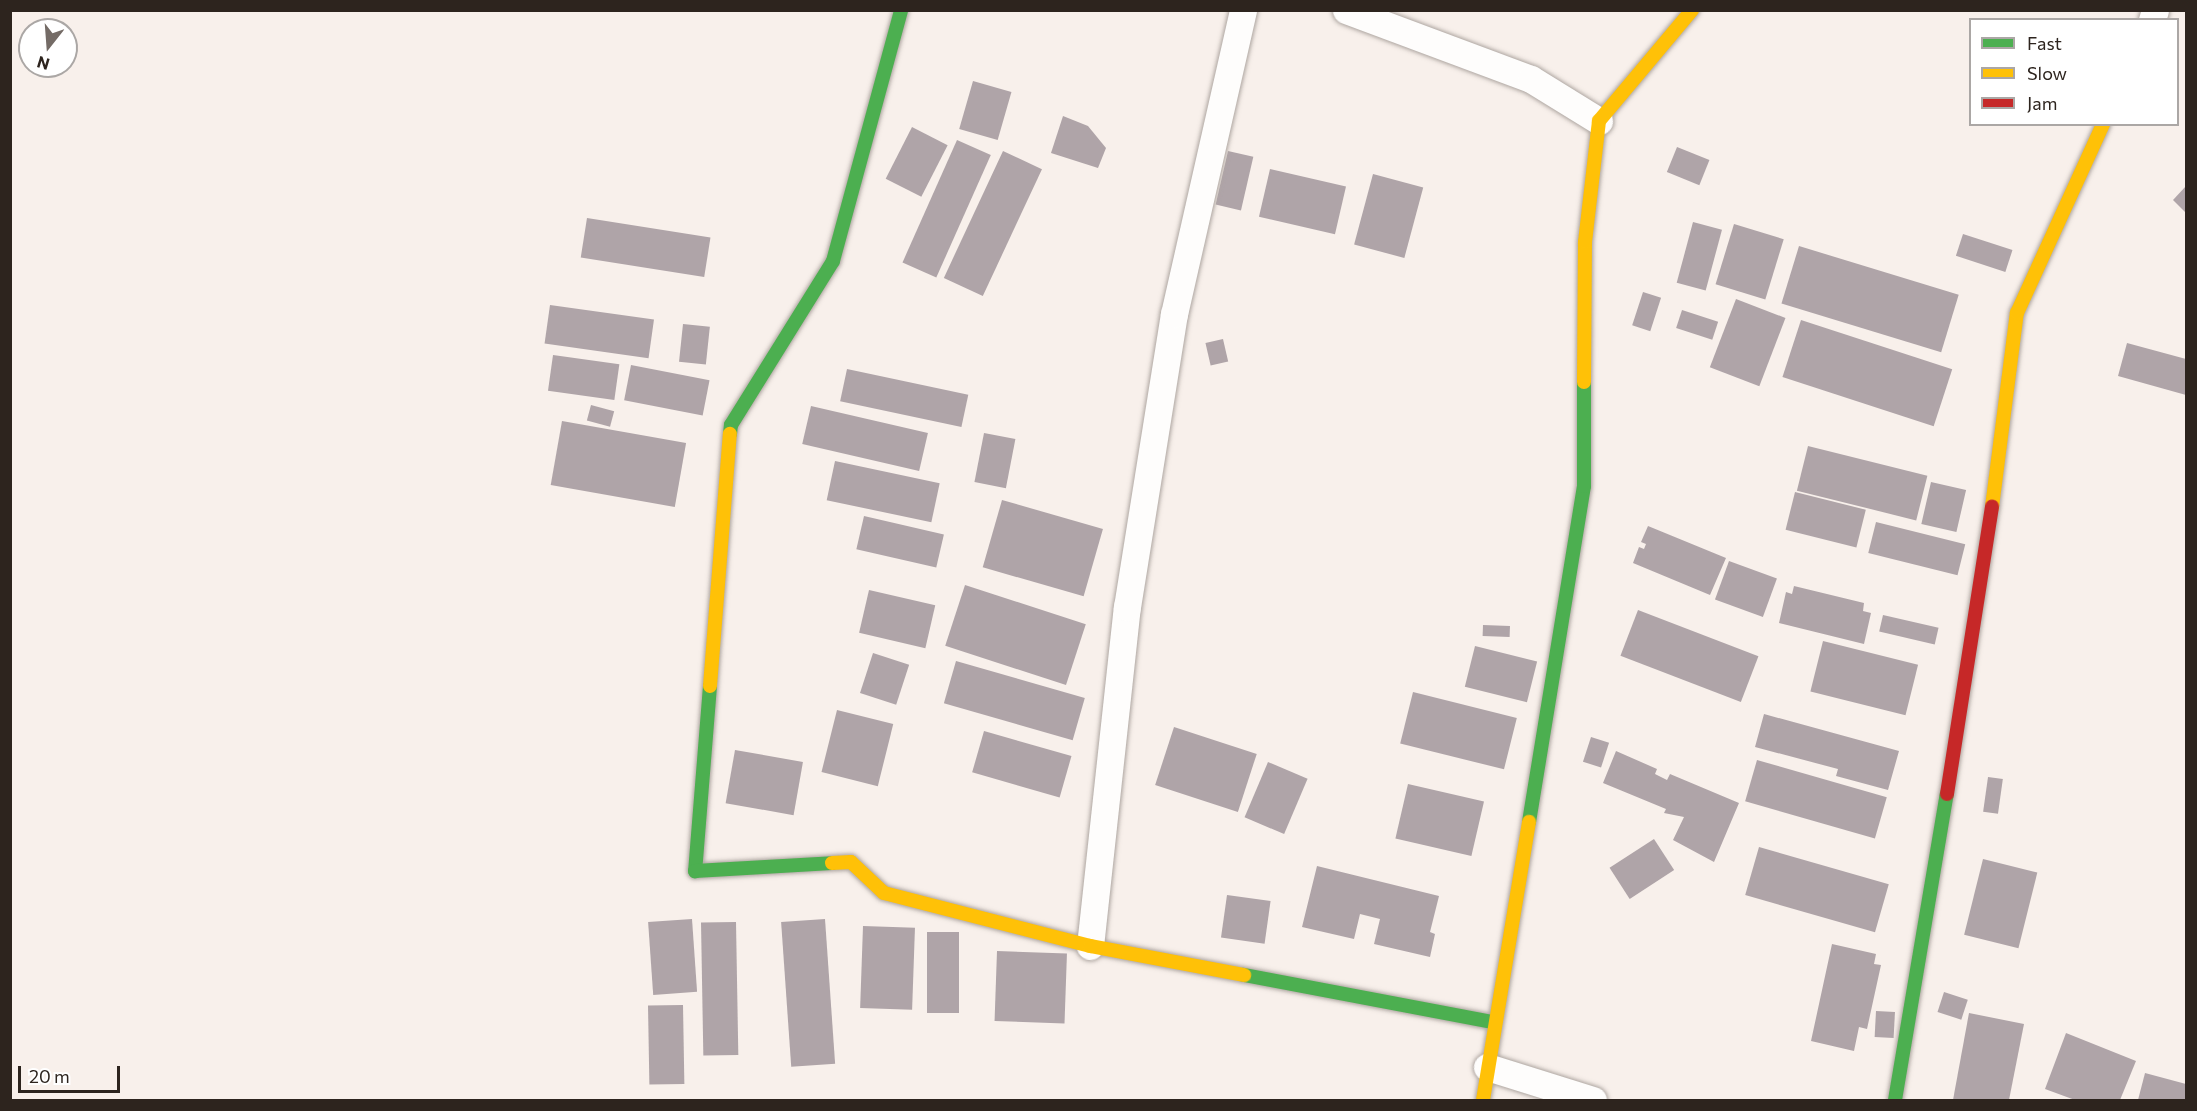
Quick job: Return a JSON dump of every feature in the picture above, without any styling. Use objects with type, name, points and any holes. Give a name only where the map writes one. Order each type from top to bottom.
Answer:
[{"type":"street","points":[[901,10],[833,261],[731,425],[695,871],[851,862],[884,893],[1090,946],[1493,1022]]},
{"type":"street","points":[[1090,946],[1127,607],[1172,325],[1243,10]]},
{"type":"street","points":[[1346,10],[1531,79],[1599,121]]},
{"type":"street","points":[[1483,1101],[1493,1022],[1584,486],[1585,242],[1599,121],[1692,10]]},
{"type":"street","points":[[1894,1101],[1983,580],[2017,313],[2102,126]]},
{"type":"street","points":[[1487,1067],[1593,1101]]},
{"type":"building","points":[[973,81],[1011,92],[998,140],[959,129]]},
{"type":"building","points":[[1063,116],[1088,126],[1106,148],[1098,168],[1051,153]]},
{"type":"building","points":[[912,127],[948,145],[921,197],[886,179]]},
{"type":"building","points":[[957,140],[991,155],[936,277],[902,262]]},
{"type":"building","points":[[1677,147],[1709,160],[1699,185],[1667,172]]},
{"type":"building","points":[[1003,151],[1042,169],[983,296],[944,278]]},
{"type":"building","points":[[1228,151],[1253,157],[1241,210],[1216,205]]},
{"type":"building","points":[[1270,169],[1346,187],[1335,234],[1259,217]]},
{"type":"building","points":[[1373,174],[1423,187],[1404,258],[1354,245]]},
{"type":"building","points":[[2186,186],[2186,213],[2173,200]]},
{"type":"building","points":[[587,218],[710,238],[704,277],[581,258]]},
{"type":"building","points":[[1693,222],[1722,230],[1706,291],[1677,283]]},
{"type":"building","points":[[1734,224],[1784,239],[1765,299],[1716,284]]},
{"type":"building","points":[[1963,234],[2012,250],[2005,272],[1956,256]]},
{"type":"building","points":[[1799,246],[1959,295],[1941,352],[1781,303]]},
{"type":"building","points":[[1643,292],[1661,298],[1650,331],[1632,325]]},
{"type":"building","points":[[1736,299],[1785,318],[1759,386],[1710,367]]},
{"type":"building","points":[[550,305],[654,320],[649,358],[545,344]]},
{"type":"building","points":[[1682,310],[1718,322],[1712,340],[1676,328]]},
{"type":"building","points":[[1801,320],[1952,369],[1934,426],[1782,377]]},
{"type":"building","points":[[683,324],[710,327],[706,365],[679,362]]},
{"type":"building","points":[[1223,339],[1228,361],[1211,365],[1205,343]]},
{"type":"building","points":[[2127,343],[2186,359],[2186,395],[2118,376]]},
{"type":"building","points":[[553,355],[619,364],[614,400],[548,391]]},
{"type":"building","points":[[631,365],[710,380],[703,416],[624,400]]},
{"type":"building","points":[[847,369],[968,395],[961,427],[840,401]]},
{"type":"building","points":[[591,405],[614,411],[610,427],[587,420]]},
{"type":"building","points":[[811,406],[928,433],[919,471],[802,444]]},
{"type":"building","points":[[562,421],[686,443],[675,507],[551,485]]},
{"type":"building","points":[[984,433],[1015,439],[1006,488],[974,482]]},
{"type":"building","points":[[1808,446],[1927,476],[1916,520],[1797,491]]},
{"type":"building","points":[[835,461],[940,483],[931,522],[827,500]]},
{"type":"building","points":[[1931,482],[1966,490],[1956,532],[1921,524]]},
{"type":"building","points":[[1795,492],[1866,510],[1856,548],[1786,530]]},
{"type":"building","points":[[1002,500],[1103,529],[1084,596],[983,567]]},
{"type":"building","points":[[864,516],[944,534],[936,568],[856,549]]},
{"type":"building","points":[[1876,522],[1965,544],[1958,575],[1868,553]]},
{"type":"building","points":[[1648,526],[1726,558],[1710,595],[1633,563],[1639,547],[1644,549],[1646,544],[1641,542]]},
{"type":"building","points":[[1729,561],[1777,578],[1763,617],[1715,600]]},
{"type":"building","points":[[965,585],[1086,624],[1066,685],[945,646]]},
{"type":"building","points":[[1794,586],[1864,603],[1863,611],[1871,613],[1864,644],[1779,623],[1786,592],[1792,594]]},
{"type":"building","points":[[869,590],[935,605],[925,648],[859,633]]},
{"type":"building","points":[[1638,610],[1758,656],[1741,702],[1620,656]]},
{"type":"building","points":[[1883,615],[1939,628],[1935,644],[1879,632]]},
{"type":"building","points":[[1483,625],[1510,626],[1510,637],[1483,636]]},
{"type":"building","points":[[1823,641],[1918,665],[1906,715],[1810,691]]},
{"type":"building","points":[[1475,646],[1537,661],[1527,702],[1465,687]]},
{"type":"building","points":[[873,653],[909,665],[896,705],[860,693]]},
{"type":"building","points":[[956,661],[1085,698],[1073,740],[944,703]]},
{"type":"building","points":[[1413,692],[1517,718],[1504,769],[1400,743]]},
{"type":"building","points":[[837,710],[893,724],[878,786],[822,772]]},
{"type":"building","points":[[1764,714],[1899,751],[1888,790],[1836,776],[1838,769],[1755,747]]},
{"type":"building","points":[[1174,727],[1257,754],[1238,812],[1155,785]]},
{"type":"building","points":[[984,731],[1071,756],[1060,797],[972,772]]},
{"type":"building","points":[[1591,737],[1609,743],[1601,768],[1583,762]]},
{"type":"building","points":[[735,750],[803,762],[794,815],[726,803]]},
{"type":"building","points":[[1616,751],[1657,769],[1655,774],[1667,780],[1670,774],[1739,803],[1714,862],[1673,840],[1684,817],[1664,813],[1666,809],[1603,783]]},
{"type":"building","points":[[1757,760],[1887,797],[1875,839],[1745,801]]},
{"type":"building","points":[[1268,762],[1308,779],[1284,834],[1245,817]]},
{"type":"building","points":[[1988,777],[2003,779],[1998,814],[1983,812]]},
{"type":"building","points":[[1408,784],[1484,802],[1471,856],[1395,839]]},
{"type":"building","points":[[1654,839],[1674,870],[1630,899],[1610,868]]},
{"type":"building","points":[[1759,847],[1889,884],[1875,932],[1745,895]]},
{"type":"building","points":[[1983,859],[2037,873],[2018,948],[1964,935]]},
{"type":"building","points":[[1317,866],[1439,896],[1430,932],[1435,934],[1430,957],[1374,944],[1380,919],[1360,914],[1354,939],[1302,927]]},
{"type":"building","points":[[1227,895],[1271,901],[1265,944],[1221,938]]},
{"type":"building","points":[[692,919],[697,992],[653,995],[648,922]]},
{"type":"building","points":[[825,919],[835,1064],[791,1067],[781,922]]},
{"type":"building","points":[[736,922],[738,1055],[703,1056],[701,923]]},
{"type":"building","points":[[863,926],[915,928],[912,1010],[860,1008]]},
{"type":"building","points":[[927,932],[959,932],[959,1013],[927,1013]]},
{"type":"building","points":[[1832,944],[1876,954],[1874,964],[1881,965],[1867,1029],[1859,1027],[1854,1051],[1811,1041]]},
{"type":"building","points":[[997,951],[1067,953],[1065,1023],[995,1021]]},
{"type":"building","points":[[1944,992],[1968,1000],[1961,1020],[1938,1012]]},
{"type":"building","points":[[683,1005],[684,1084],[649,1085],[648,1006]]},
{"type":"building","points":[[1876,1011],[1895,1012],[1894,1038],[1875,1037]]},
{"type":"building","points":[[1969,1013],[2024,1024],[2009,1100],[1953,1100]]},
{"type":"building","points":[[2066,1033],[2136,1061],[2120,1100],[2075,1100],[2045,1089]]},
{"type":"building","points":[[2145,1073],[2186,1084],[2186,1100],[2138,1100]]},
{"type":"traffic: fast","points":[[730,434],[731,425],[833,261],[901,10]]},
{"type":"traffic: fast","points":[[1529,822],[1584,486],[1584,382]]},
{"type":"traffic: fast","points":[[710,686],[695,871],[832,863]]},
{"type":"traffic: fast","points":[[1895,1100],[1947,794]]},
{"type":"traffic: fast","points":[[1244,975],[1493,1022]]},
{"type":"traffic: slow","points":[[1584,382],[1585,242],[1599,121],[1692,10]]},
{"type":"traffic: slow","points":[[1992,507],[2017,313],[2102,126]]},
{"type":"traffic: slow","points":[[710,686],[730,434]]},
{"type":"traffic: slow","points":[[1483,1100],[1529,822]]},
{"type":"traffic: slow","points":[[832,863],[851,862],[884,893],[1090,946],[1244,975]]},
{"type":"traffic: jam","points":[[1947,794],[1992,507]]}]
